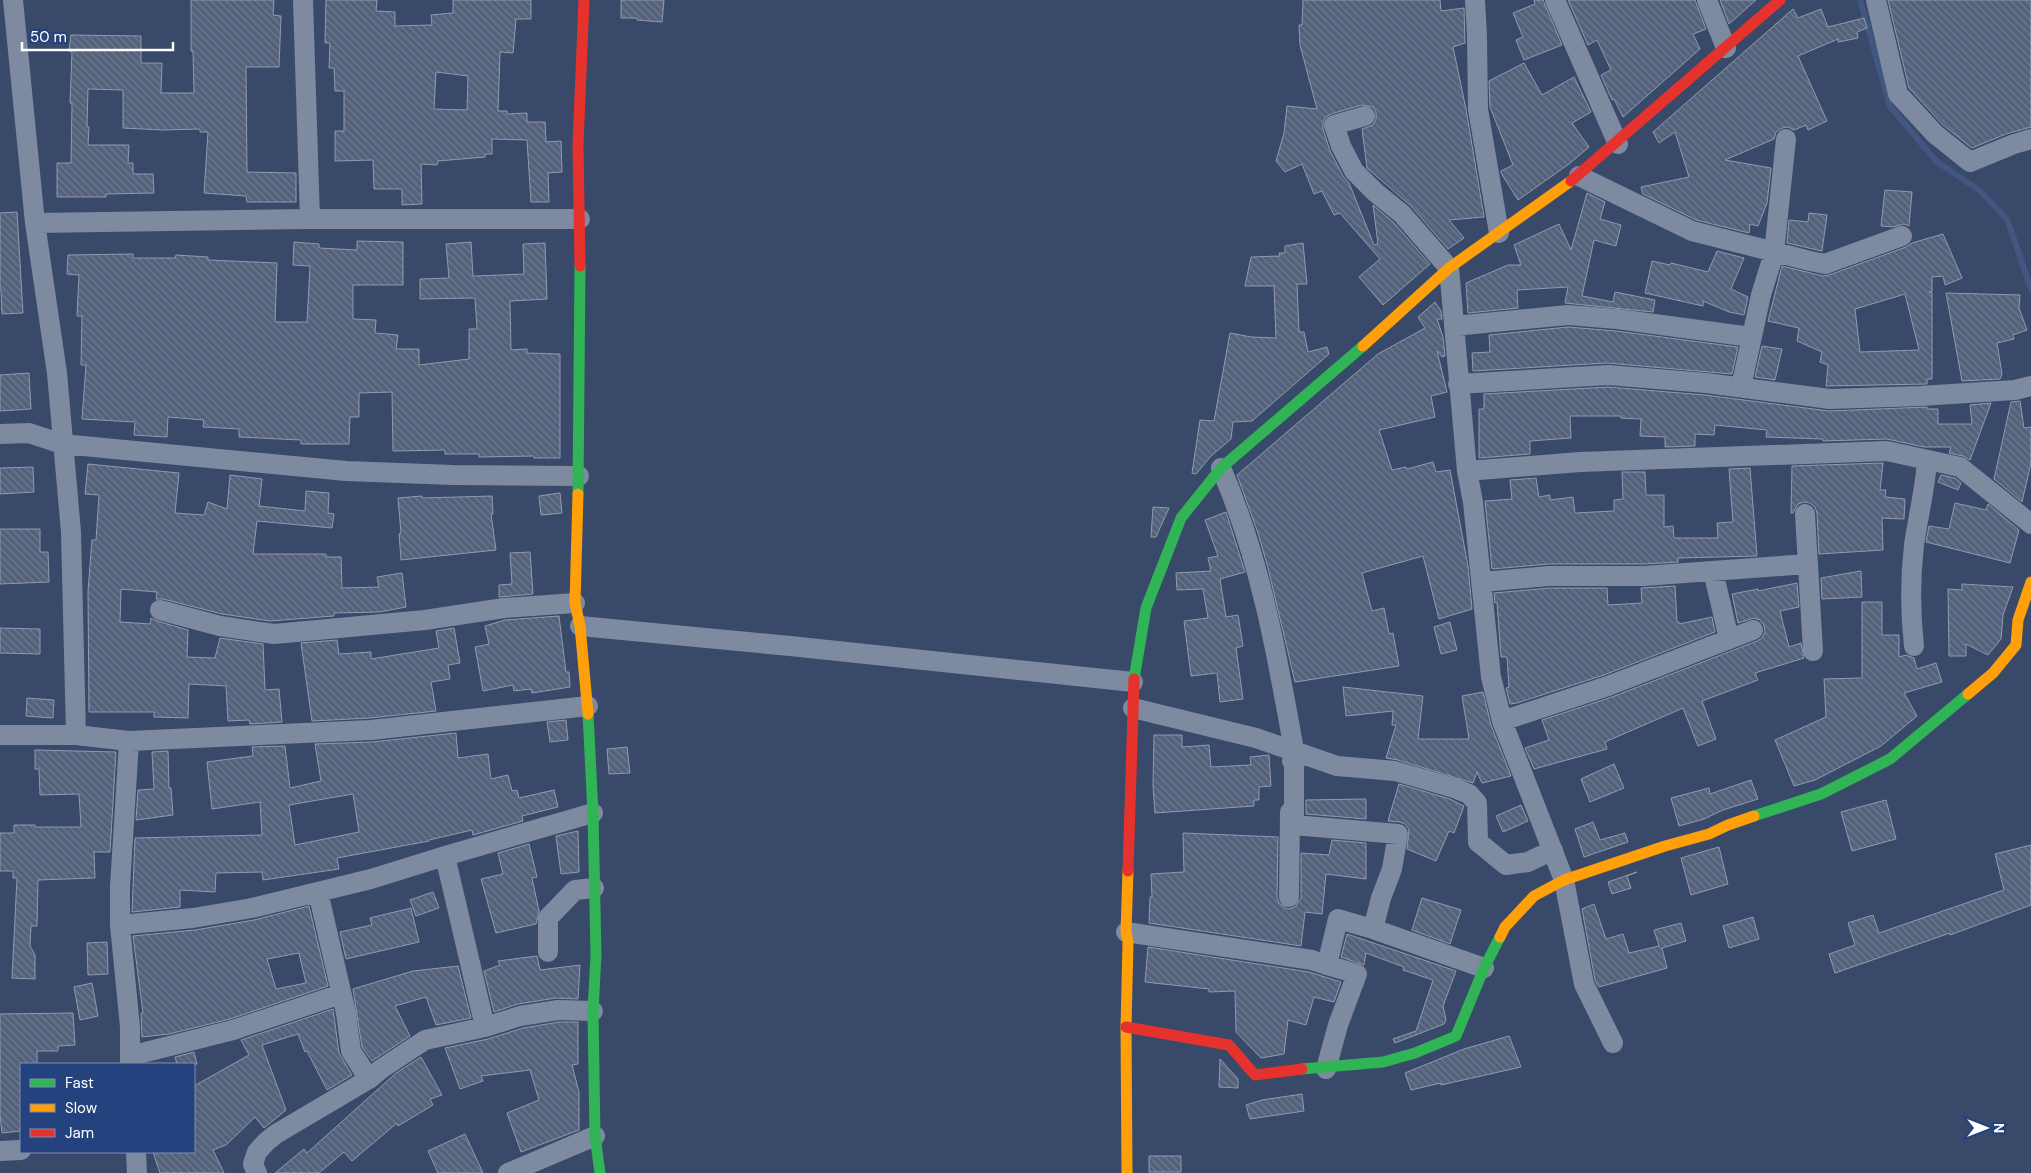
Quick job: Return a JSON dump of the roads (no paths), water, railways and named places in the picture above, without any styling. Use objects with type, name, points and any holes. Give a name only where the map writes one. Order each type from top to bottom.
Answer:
[{"type":"street","points":[[13,0],[34,223],[57,373],[71,532],[76,735]]},
{"type":"street","points":[[303,0],[310,219]]},
{"type":"street","points":[[584,0],[578,145],[580,219],[579,476],[575,603],[580,626],[588,706],[593,813],[596,955],[593,1011],[595,1136],[600,1173]]},
{"type":"street","points":[[1474,0],[1477,36],[1478,108],[1499,233]]},
{"type":"street","points":[[1555,0],[1618,144]]},
{"type":"street","points":[[1707,0],[1726,48]]},
{"type":"street","points":[[1127,1173],[1126,1027],[1128,942],[1126,932],[1133,682],[1146,608],[1181,518],[1222,468],[1376,335],[1449,268],[1579,176],[1618,144],[1780,0]]},
{"type":"street","points":[[1876,0],[1898,94],[1935,134],[1970,162],[2031,139]]},
{"type":"street","points":[[1365,116],[1334,125],[1340,146],[1354,171],[1375,192],[1402,214],[1449,268],[1458,384],[1467,471],[1473,502],[1491,677],[1502,721],[1564,880],[1584,984],[1613,1043]]},
{"type":"street","points":[[1741,387],[1761,295],[1774,253],[1786,139]]},
{"type":"street","points":[[1579,176],[1692,231],[1774,253],[1825,264],[1902,236]]},
{"type":"street","points":[[34,223],[310,219],[580,219]]},
{"type":"street","points":[[1454,326],[1568,315],[1617,319],[1751,337]]},
{"type":"street","points":[[1458,384],[1608,375],[1741,387],[1830,399],[2015,390],[2031,386]]},
{"type":"street","points":[[0,434],[29,433],[62,444],[346,471],[453,475],[579,476]]},
{"type":"street","points":[[1467,471],[1580,462],[1887,451],[1960,467],[2031,524]]},
{"type":"street","points":[[1914,646],[1910,596],[1914,544],[1925,488],[1927,461]]},
{"type":"street","points":[[1222,468],[1237,504],[1261,582],[1294,750],[1294,825],[1398,834],[1392,869],[1381,898],[1373,929]]},
{"type":"street","points":[[1805,514],[1813,651]]},
{"type":"street","points":[[1482,582],[1550,576],[1644,576],[1807,564]]},
{"type":"street","points":[[1713,571],[1729,639]]},
{"type":"street","points":[[1126,1027],[1228,1045],[1255,1075],[1274,1070],[1326,1069],[1375,1064],[1428,1048],[1456,1036],[1484,968],[1505,927],[1534,896],[1564,880],[1665,846],[1709,834],[1728,825],[1821,794],[1890,758],[1993,673],[2016,645],[2018,620],[2031,582]]},
{"type":"street","points":[[160,610],[220,626],[274,634],[425,620],[504,608],[575,603]]},
{"type":"street","points":[[580,626],[1133,682]]},
{"type":"street","points":[[1502,721],[1608,686],[1754,630]]},
{"type":"street","points":[[0,735],[76,735],[128,741],[371,730],[588,706]]},
{"type":"street","points":[[1133,708],[1256,738],[1336,766],[1395,771],[1469,794],[1477,803],[1478,842],[1506,865],[1528,862],[1553,850]]},
{"type":"street","points":[[128,741],[120,887],[120,925],[130,1027],[130,1060],[233,1030],[341,994]]},
{"type":"street","points":[[1289,897],[1290,780],[1294,750]]},
{"type":"street","points":[[120,925],[193,918],[252,908],[371,879],[593,813]]},
{"type":"street","points":[[445,856],[485,1027]]},
{"type":"street","points":[[548,952],[548,918],[574,890],[594,888]]},
{"type":"street","points":[[318,892],[341,994],[351,1051],[369,1079]]},
{"type":"street","points":[[1328,965],[1338,920],[1373,929],[1484,968]]},
{"type":"street","points":[[1126,932],[1312,960],[1357,974],[1338,1025],[1326,1069]]},
{"type":"street","points":[[257,1173],[253,1164],[256,1152],[276,1134],[369,1079],[425,1040],[485,1027],[520,1016],[558,1010],[593,1011]]},
{"type":"street","points":[[508,1173],[595,1136]]},
{"type":"street","points":[[0,1151],[20,1150]]},
{"type":"street","points":[[136,1153],[137,1173]]},
{"type":"waterway","points":[[1860,0],[1890,106],[1936,161],[1979,190],[2007,219],[2031,289]]}]
